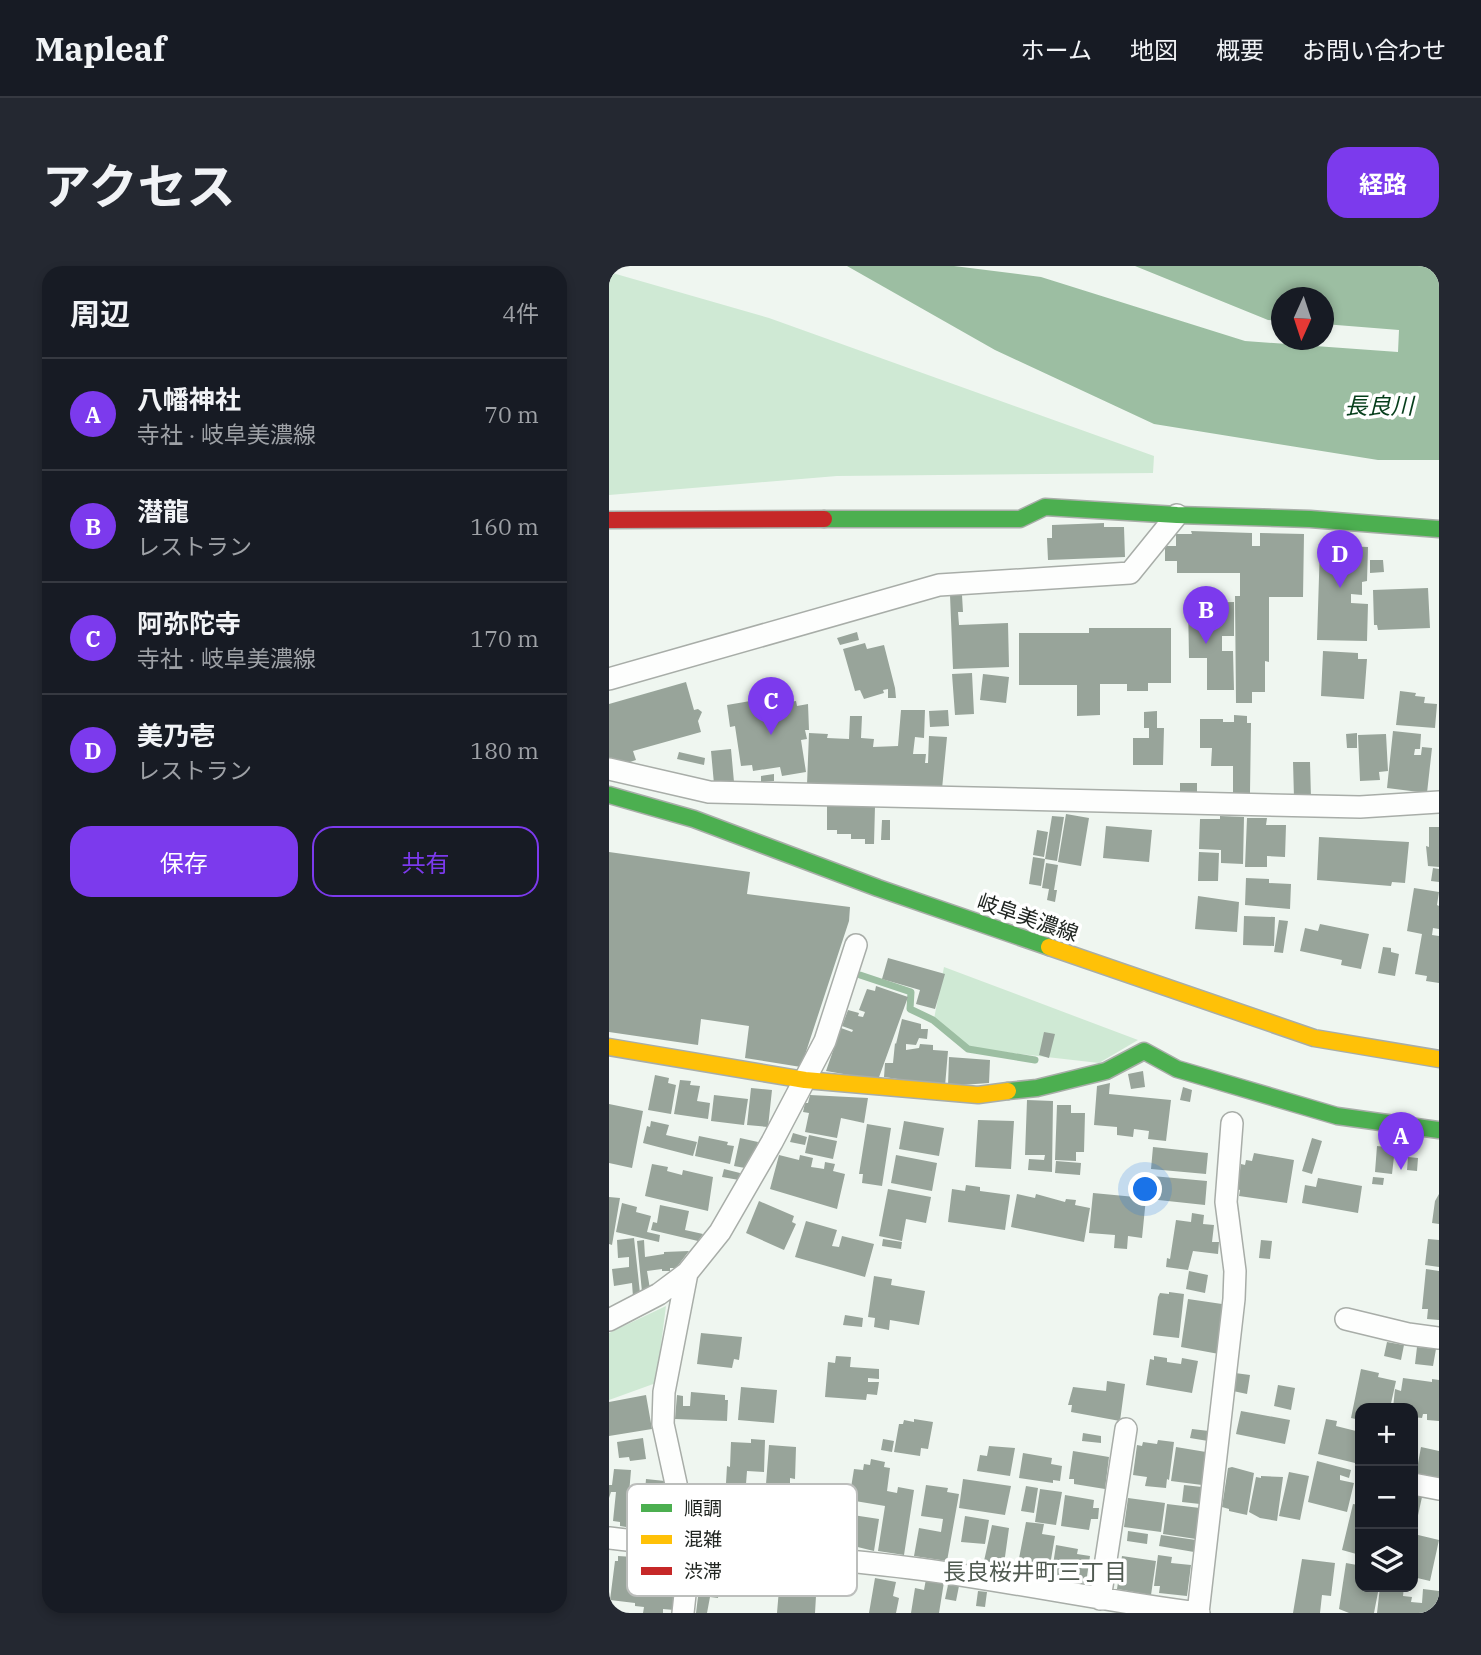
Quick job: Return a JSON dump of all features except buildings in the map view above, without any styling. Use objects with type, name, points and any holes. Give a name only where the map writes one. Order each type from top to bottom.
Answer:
[{"type":"street","points":[[609,520],[1020,519],[1045,507],[1310,519],[1439,529]]},
{"type":"street","points":[[609,679],[939,584],[1130,573],[1177,515]]},
{"type":"street","points":[[609,769],[709,792],[1360,807],[1439,802]]},
{"type":"street","name":"岐阜美濃線","points":[[609,795],[694,819],[878,888],[1314,1038],[1439,1059]]},
{"type":"street","points":[[609,1320],[659,1294],[687,1273],[720,1232],[772,1142],[825,1041],[856,945]]},
{"type":"street","points":[[609,1047],[805,1080],[978,1095],[1081,1078],[1106,1071],[1144,1051],[1177,1069],[1337,1116],[1439,1130]]},
{"type":"street","points":[[857,1562],[1100,1599],[1124,1608],[1198,1613],[1234,1299],[1235,1271],[1226,1202],[1232,1123]]},
{"type":"street","points":[[676,1484],[663,1424],[664,1392],[687,1273]]},
{"type":"street","points":[[1346,1319],[1408,1335],[1439,1338]]},
{"type":"street","points":[[1100,1599],[1126,1429]]},
{"type":"street","points":[[1418,1485],[1439,1489]]},
{"type":"street","points":[[609,1538],[627,1540]]},
{"type":"shaded area","points":[[609,272],[769,318],[1154,456],[1153,473],[837,476],[609,495]]},
{"type":"shaded area","points":[[944,967],[1138,1040],[1099,1063],[969,1048],[934,1019]]},
{"type":"shaded area","points":[[666,1306],[656,1383],[609,1400],[609,1333]]},
{"type":"water","name":"長良川","points":[[847,266],[954,266],[1041,277],[1245,341],[1271,343],[1271,350],[1334,350],[1334,347],[1398,352],[1399,330],[1334,325],[1334,287],[1271,287],[1271,320],[1268,320],[1135,266],[1439,266],[1439,460],[1378,460],[1154,424],[995,350]]},
{"type":"waterway","points":[[860,975],[911,992],[910,1009],[933,1020],[968,1049],[1035,1060]]},
{"type":"traffic: fast","points":[[824,519],[1020,519],[1045,507],[1310,519],[1439,529]]},
{"type":"traffic: fast","points":[[609,795],[694,819],[878,888],[1049,947]]},
{"type":"traffic: fast","points":[[1008,1091],[1037,1088],[1106,1071],[1144,1051],[1177,1069],[1337,1116],[1439,1130]]},
{"type":"traffic: slow","points":[[1049,947],[1314,1038],[1439,1059]]},
{"type":"traffic: slow","points":[[609,1047],[805,1080],[978,1095],[1008,1091]]},
{"type":"traffic: jam","points":[[609,520],[824,519]]},
{"type":"place","name":"美乃壱","points":[[1340,588]]},
{"type":"place","name":"潜龍","points":[[1206,644]]},
{"type":"place","name":"阿弥陀寺","points":[[771,735]]},
{"type":"place","name":"八幡神社","points":[[1401,1170]]},
{"type":"district","name":"長良桜井町三丁目","points":[[1035,1571]]}]
